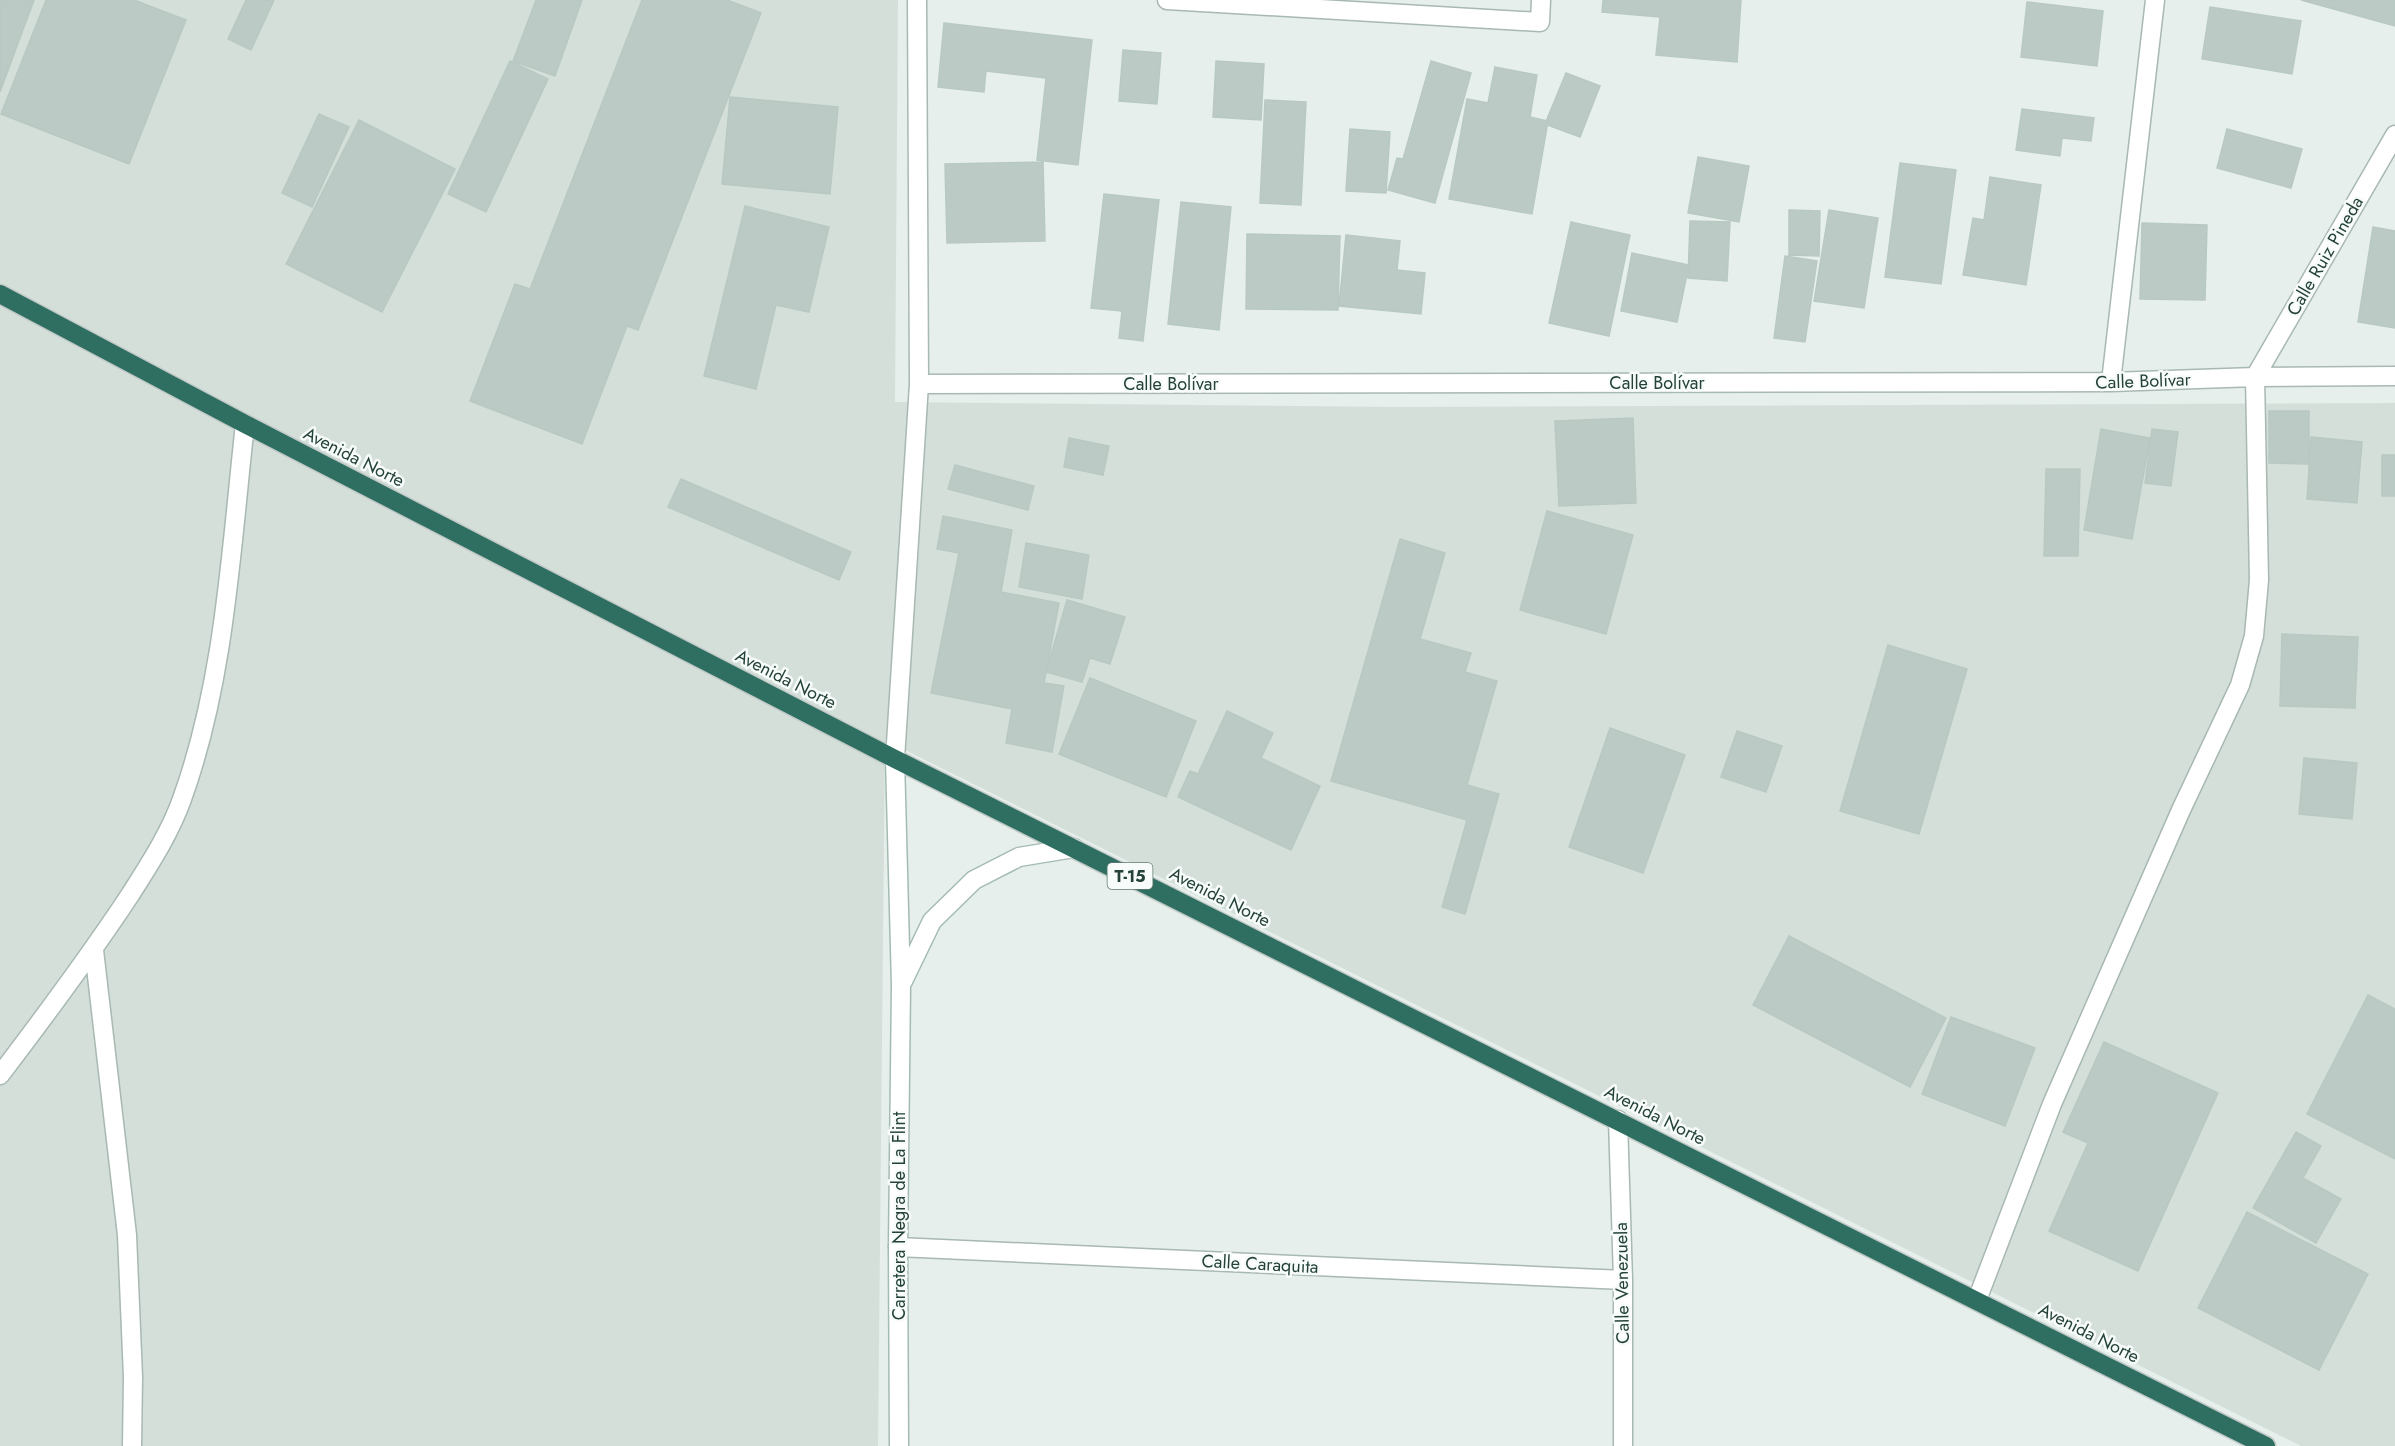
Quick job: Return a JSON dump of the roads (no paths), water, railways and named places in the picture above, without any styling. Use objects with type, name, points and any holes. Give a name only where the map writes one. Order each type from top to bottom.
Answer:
[{"type":"highway","name":"Avenida Norte","points":[[0,294],[245,424],[895,759],[1977,1300],[2257,1444]]},
{"type":"street","name":"Carretera Negra de La Flint","points":[[899,1446],[900,985],[895,759],[919,384],[917,0]]},
{"type":"street","points":[[1167,0],[1540,22],[1541,0]]},
{"type":"street","points":[[2111,382],[2155,0]]},
{"type":"street","name":"Calle Ruiz Pineda","points":[[2255,377],[2390,152],[2395,135]]},
{"type":"street","name":"Calle Bolívar","points":[[919,384],[2111,382],[2255,377],[2395,376]]},
{"type":"street","points":[[1977,1300],[2052,1104],[2242,675],[2254,636],[2259,580],[2255,377]]},
{"type":"street","points":[[0,1075],[94,950],[155,856],[182,801],[198,747],[222,630],[245,424]]},
{"type":"street","name":"Carretera Negra de La Flint","points":[[900,985],[932,921],[974,880],[1019,857],[1074,848]]},
{"type":"street","points":[[94,950],[127,1235],[133,1377],[132,1446]]},
{"type":"street","name":"Calle Venezuela","points":[[1618,1120],[1623,1280],[1623,1446]]},
{"type":"street","name":"Calle Caraquita","points":[[898,1247],[1623,1280]]}]
